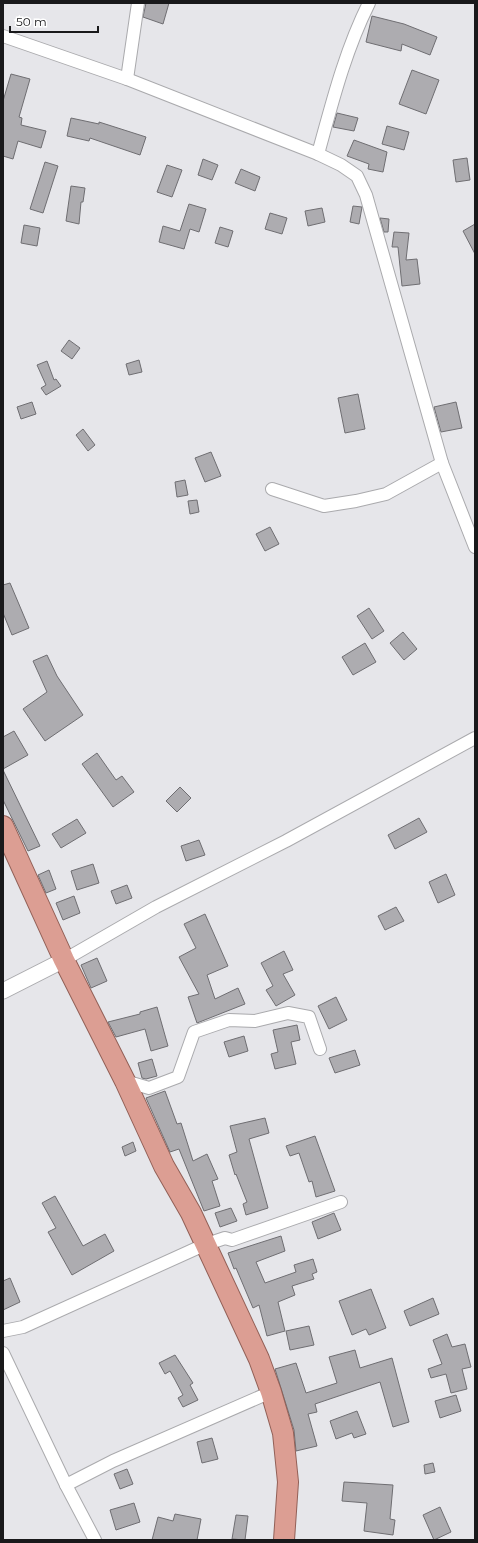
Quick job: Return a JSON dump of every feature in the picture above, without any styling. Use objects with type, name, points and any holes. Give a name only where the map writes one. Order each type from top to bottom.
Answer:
[{"type":"highway","points":[[3,826],[64,960],[125,1081],[164,1166],[191,1213],[204,1245],[259,1359],[271,1392],[283,1433],[288,1482],[284,1540]]},
{"type":"street","points":[[127,79],[138,3]]},
{"type":"street","points":[[318,154],[340,77],[356,29],[369,3]]},
{"type":"street","points":[[3,36],[127,79],[318,154],[341,165],[357,176],[366,195],[442,463],[475,547]]},
{"type":"street","points":[[272,489],[324,506],[386,494],[442,463]]},
{"type":"street","points":[[3,991],[64,960],[156,907],[286,841],[475,738]]},
{"type":"street","points":[[125,1081],[149,1088],[178,1076],[194,1032],[229,1020],[255,1021],[288,1013],[309,1017],[320,1049]]},
{"type":"street","points":[[3,1331],[23,1327],[204,1245],[225,1238],[232,1240],[341,1202]]},
{"type":"street","points":[[3,1353],[66,1485],[95,1540]]},
{"type":"street","points":[[66,1485],[113,1461],[271,1392]]},
{"type":"building","points":[[146,3],[169,3],[163,24],[143,17]]},
{"type":"building","points":[[372,16],[404,24],[437,37],[430,55],[402,44],[401,51],[366,42]]},
{"type":"building","points":[[412,70],[439,80],[426,114],[399,104]]},
{"type":"building","points":[[11,74],[30,79],[19,117],[22,118],[21,125],[46,131],[41,148],[18,141],[13,159],[3,156],[3,101]]},
{"type":"building","points":[[337,113],[358,118],[354,131],[333,127]]},
{"type":"building","points":[[71,118],[99,124],[99,122],[146,137],[140,155],[90,138],[89,141],[67,136]]},
{"type":"building","points":[[387,126],[409,132],[404,150],[382,144]]},
{"type":"building","points":[[354,140],[387,152],[383,172],[368,169],[369,164],[347,156]]},
{"type":"building","points":[[467,158],[470,180],[456,182],[453,160]]},
{"type":"building","points":[[203,159],[218,165],[212,180],[198,175]]},
{"type":"building","points":[[45,162],[58,166],[43,213],[30,209]]},
{"type":"building","points":[[167,165],[182,170],[172,197],[157,192]]},
{"type":"building","points":[[241,169],[260,177],[255,191],[235,183]]},
{"type":"building","points":[[71,186],[85,188],[83,202],[81,202],[79,224],[66,221]]},
{"type":"building","points":[[189,204],[206,209],[199,232],[190,229],[184,249],[159,242],[163,226],[180,231]]},
{"type":"building","points":[[353,206],[362,207],[359,224],[350,222]]},
{"type":"building","points":[[322,208],[325,222],[308,226],[305,211]]},
{"type":"building","points":[[270,213],[287,218],[282,234],[265,229]]},
{"type":"building","points":[[380,218],[389,219],[388,232],[384,232]]},
{"type":"building","points":[[475,224],[475,254],[463,231]]},
{"type":"building","points":[[24,225],[40,228],[37,246],[21,243]]},
{"type":"building","points":[[220,227],[233,231],[228,247],[215,243]]},
{"type":"building","points":[[394,232],[409,233],[406,260],[417,259],[420,284],[402,286],[398,247],[392,247]]},
{"type":"building","points":[[69,340],[80,348],[72,359],[61,351]]},
{"type":"building","points":[[139,360],[142,372],[129,375],[126,364]]},
{"type":"building","points":[[47,361],[54,380],[56,379],[61,386],[46,395],[41,388],[46,385],[37,365]]},
{"type":"building","points":[[358,394],[365,429],[345,433],[338,398]]},
{"type":"building","points":[[32,402],[36,414],[21,419],[17,407]]},
{"type":"building","points":[[456,402],[462,428],[441,432],[434,407]]},
{"type":"building","points":[[83,429],[95,445],[88,451],[76,435]]},
{"type":"building","points":[[211,452],[221,476],[205,482],[195,458]]},
{"type":"building","points":[[185,480],[188,495],[177,497],[175,482]]},
{"type":"building","points":[[197,500],[199,512],[190,514],[188,501]]},
{"type":"building","points":[[270,527],[279,544],[265,551],[256,534]]},
{"type":"building","points":[[10,583],[29,628],[12,635],[3,613],[3,585]]},
{"type":"building","points":[[369,608],[384,631],[372,639],[357,616]]},
{"type":"building","points":[[403,632],[417,649],[404,660],[390,643]]},
{"type":"building","points":[[365,643],[376,662],[353,675],[342,657]]},
{"type":"building","points":[[47,655],[57,676],[83,715],[45,741],[23,709],[47,692],[33,661]]},
{"type":"building","points":[[14,731],[28,755],[3,769],[3,737]]},
{"type":"building","points":[[97,753],[116,780],[122,776],[134,792],[113,807],[82,764]]},
{"type":"building","points":[[3,770],[40,846],[28,851],[3,800]]},
{"type":"building","points":[[180,787],[191,798],[177,812],[166,801]]},
{"type":"building","points":[[419,818],[427,832],[395,849],[388,835]]},
{"type":"building","points":[[77,819],[86,833],[61,848],[52,834]]},
{"type":"building","points":[[199,840],[205,855],[186,861],[181,846]]},
{"type":"building","points":[[93,864],[99,883],[77,890],[71,871]]},
{"type":"building","points":[[49,870],[56,889],[46,893],[38,875]]},
{"type":"building","points":[[446,874],[455,895],[438,903],[429,882]]},
{"type":"building","points":[[127,885],[132,898],[116,904],[111,891]]},
{"type":"building","points":[[74,896],[80,913],[63,920],[56,903]]},
{"type":"building","points":[[396,907],[404,921],[385,930],[378,916]]},
{"type":"building","points":[[205,914],[228,966],[207,975],[215,999],[238,988],[245,1004],[197,1023],[188,997],[199,994],[179,957],[196,948],[184,924]]},
{"type":"building","points":[[284,951],[293,970],[283,974],[295,995],[276,1006],[266,990],[273,986],[261,963]]},
{"type":"building","points":[[97,958],[107,981],[91,988],[81,965]]},
{"type":"building","points":[[336,997],[347,1020],[329,1029],[318,1006]]},
{"type":"building","points":[[157,1007],[168,1046],[151,1051],[145,1029],[116,1037],[108,1022],[140,1014],[140,1012]]},
{"type":"building","points":[[297,1025],[300,1040],[291,1042],[296,1064],[275,1069],[271,1054],[278,1052],[273,1030]]},
{"type":"building","points":[[244,1036],[248,1051],[229,1057],[224,1042]]},
{"type":"building","points":[[355,1050],[360,1065],[335,1073],[329,1058]]},
{"type":"building","points":[[152,1059],[157,1076],[146,1079],[142,1078],[138,1063]]},
{"type":"building","points":[[165,1091],[177,1124],[181,1123],[193,1161],[207,1154],[218,1179],[212,1181],[220,1206],[204,1211],[179,1149],[170,1152],[146,1098]]},
{"type":"building","points":[[265,1118],[269,1133],[249,1139],[268,1208],[246,1215],[243,1204],[247,1202],[236,1174],[235,1175],[229,1155],[237,1152],[230,1126]]},
{"type":"building","points":[[315,1136],[335,1191],[316,1197],[312,1181],[309,1182],[299,1153],[290,1156],[286,1146]]},
{"type":"building","points":[[133,1142],[136,1151],[125,1156],[122,1147]]},
{"type":"building","points":[[55,1196],[83,1246],[105,1234],[114,1251],[72,1275],[48,1232],[56,1228],[42,1203]]},
{"type":"building","points":[[231,1208],[237,1221],[220,1227],[215,1213]]},
{"type":"building","points":[[334,1213],[341,1230],[318,1239],[312,1222]]},
{"type":"building","points":[[281,1236],[285,1251],[256,1262],[265,1283],[296,1272],[294,1265],[313,1259],[317,1272],[312,1274],[314,1279],[292,1286],[295,1295],[278,1302],[285,1331],[267,1336],[259,1305],[253,1308],[228,1253]]},
{"type":"building","points":[[10,1278],[20,1302],[3,1310],[3,1281]]},
{"type":"building","points":[[371,1289],[386,1328],[369,1335],[366,1329],[352,1335],[339,1301]]},
{"type":"building","points":[[433,1298],[439,1314],[410,1326],[404,1311]]},
{"type":"building","points":[[309,1326],[314,1345],[290,1350],[286,1331]]},
{"type":"building","points":[[447,1334],[452,1347],[465,1344],[471,1367],[462,1369],[467,1389],[451,1393],[446,1374],[431,1378],[428,1369],[442,1364],[433,1340]]},
{"type":"building","points":[[355,1350],[360,1368],[392,1358],[409,1422],[393,1427],[380,1382],[315,1404],[317,1412],[308,1414],[317,1446],[296,1451],[294,1430],[275,1369],[296,1363],[306,1393],[337,1383],[329,1357]]},
{"type":"building","points":[[175,1355],[193,1383],[190,1385],[198,1400],[183,1407],[178,1398],[183,1395],[174,1378],[170,1371],[165,1374],[159,1363]]},
{"type":"building","points":[[456,1395],[461,1411],[440,1418],[435,1401]]},
{"type":"building","points":[[357,1411],[366,1434],[354,1438],[352,1433],[336,1439],[330,1421]]},
{"type":"building","points":[[212,1438],[218,1459],[202,1463],[197,1442]]},
{"type":"building","points":[[433,1463],[435,1472],[425,1474],[424,1465]]},
{"type":"building","points":[[127,1469],[133,1484],[120,1489],[114,1474]]},
{"type":"building","points":[[344,1482],[393,1485],[390,1519],[395,1520],[393,1535],[364,1531],[367,1503],[342,1501]]},
{"type":"building","points":[[134,1503],[140,1522],[116,1530],[110,1510]]},
{"type":"building","points":[[440,1507],[451,1532],[434,1540],[423,1515]]},
{"type":"building","points":[[175,1514],[201,1519],[197,1540],[152,1540],[158,1517],[173,1521]]},
{"type":"building","points":[[236,1515],[248,1516],[245,1540],[232,1539]]}]
